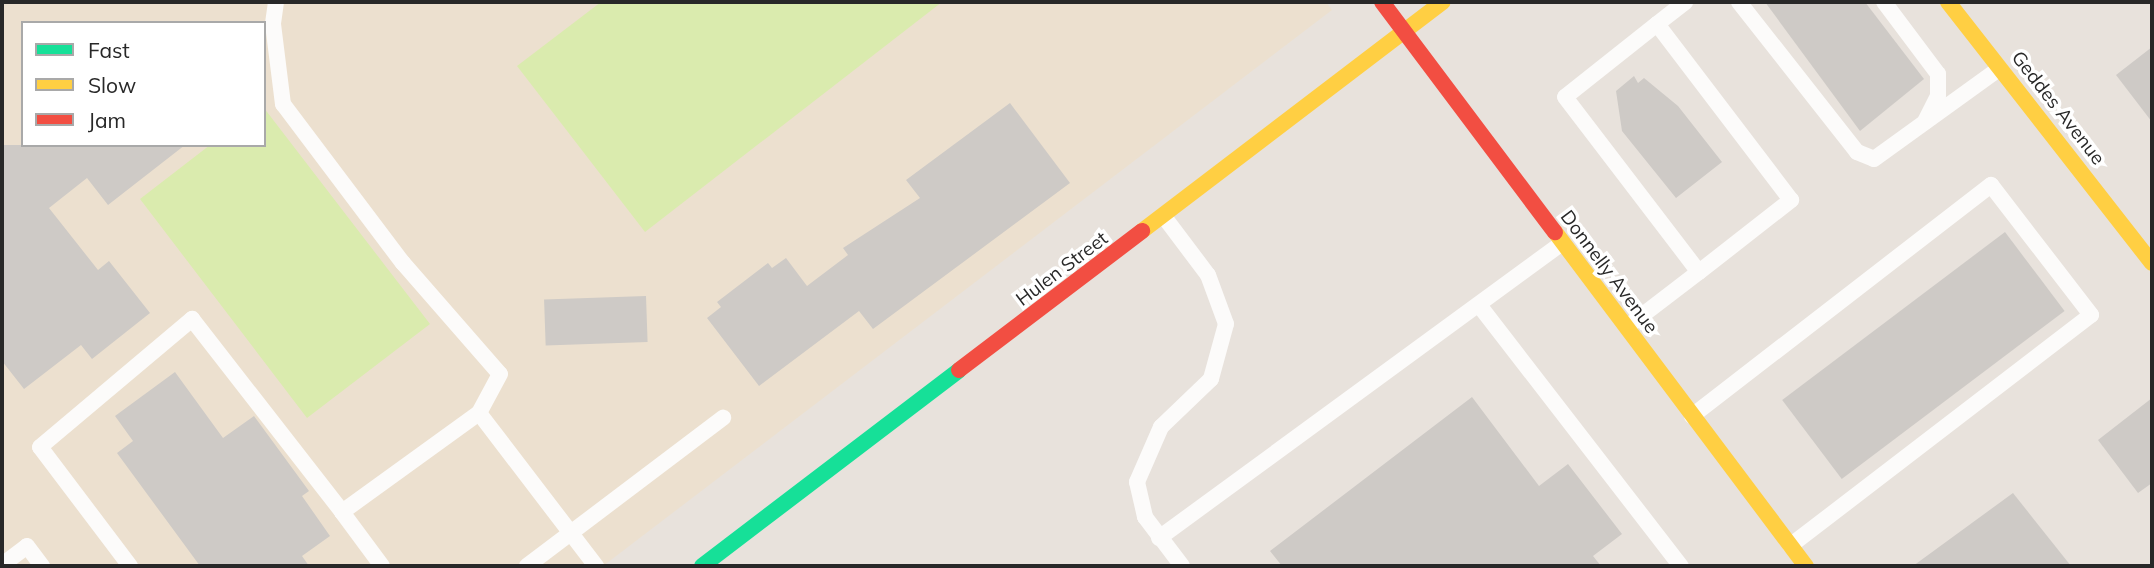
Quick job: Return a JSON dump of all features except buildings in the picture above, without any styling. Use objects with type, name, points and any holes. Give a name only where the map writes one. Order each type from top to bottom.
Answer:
[{"type":"street","name":"Donnelly Avenue","points":[[1382,2],[1402,34],[1806,566]]},
{"type":"street","name":"Hulen Street","points":[[702,566],[1165,218],[1443,2]]},
{"type":"street","name":"Geddes Avenue","points":[[1948,2],[2152,263]]},
{"type":"lane","points":[[276,2],[272,24],[283,104],[403,263],[500,374],[479,413],[342,512]]},
{"type":"lane","points":[[1685,2],[1565,97],[1699,272]]},
{"type":"lane","points":[[1739,2],[1857,152],[1874,159],[2000,68]]},
{"type":"lane","points":[[1884,2],[1938,74],[1938,96],[1924,124]]},
{"type":"lane","points":[[1625,329],[1791,200],[1657,24]]},
{"type":"lane","points":[[1692,416],[1992,185],[2091,315],[1790,546]]},
{"type":"lane","points":[[1165,218],[1208,275],[1226,324],[1211,379],[1161,427],[1140,471],[1141,506],[1160,538],[1182,566]]},
{"type":"lane","points":[[1160,538],[1561,244]]},
{"type":"lane","points":[[1479,305],[1681,566]]},
{"type":"lane","points":[[130,566],[40,447],[192,318],[382,566]]},
{"type":"lane","points":[[479,413],[596,566]]},
{"type":"lane","points":[[527,566],[723,418]]},
{"type":"lane","points":[[2,565],[27,546],[42,566]]},
{"type":"shaded area","points":[[2,2],[1326,2],[1332,10],[603,566],[2,566]]},
{"type":"green space","points":[[601,2],[942,2],[645,232],[517,66]]},
{"type":"green space","points":[[266,111],[430,324],[307,418],[140,199],[207,147],[266,147]]},
{"type":"traffic: fast","points":[[702,566],[959,370]]},
{"type":"traffic: slow","points":[[1142,231],[1443,2]]},
{"type":"traffic: slow","points":[[1948,2],[2152,263]]},
{"type":"traffic: slow","points":[[1555,232],[1806,566]]},
{"type":"traffic: jam","points":[[1382,2],[1555,232]]},
{"type":"traffic: jam","points":[[959,370],[1142,231]]}]
